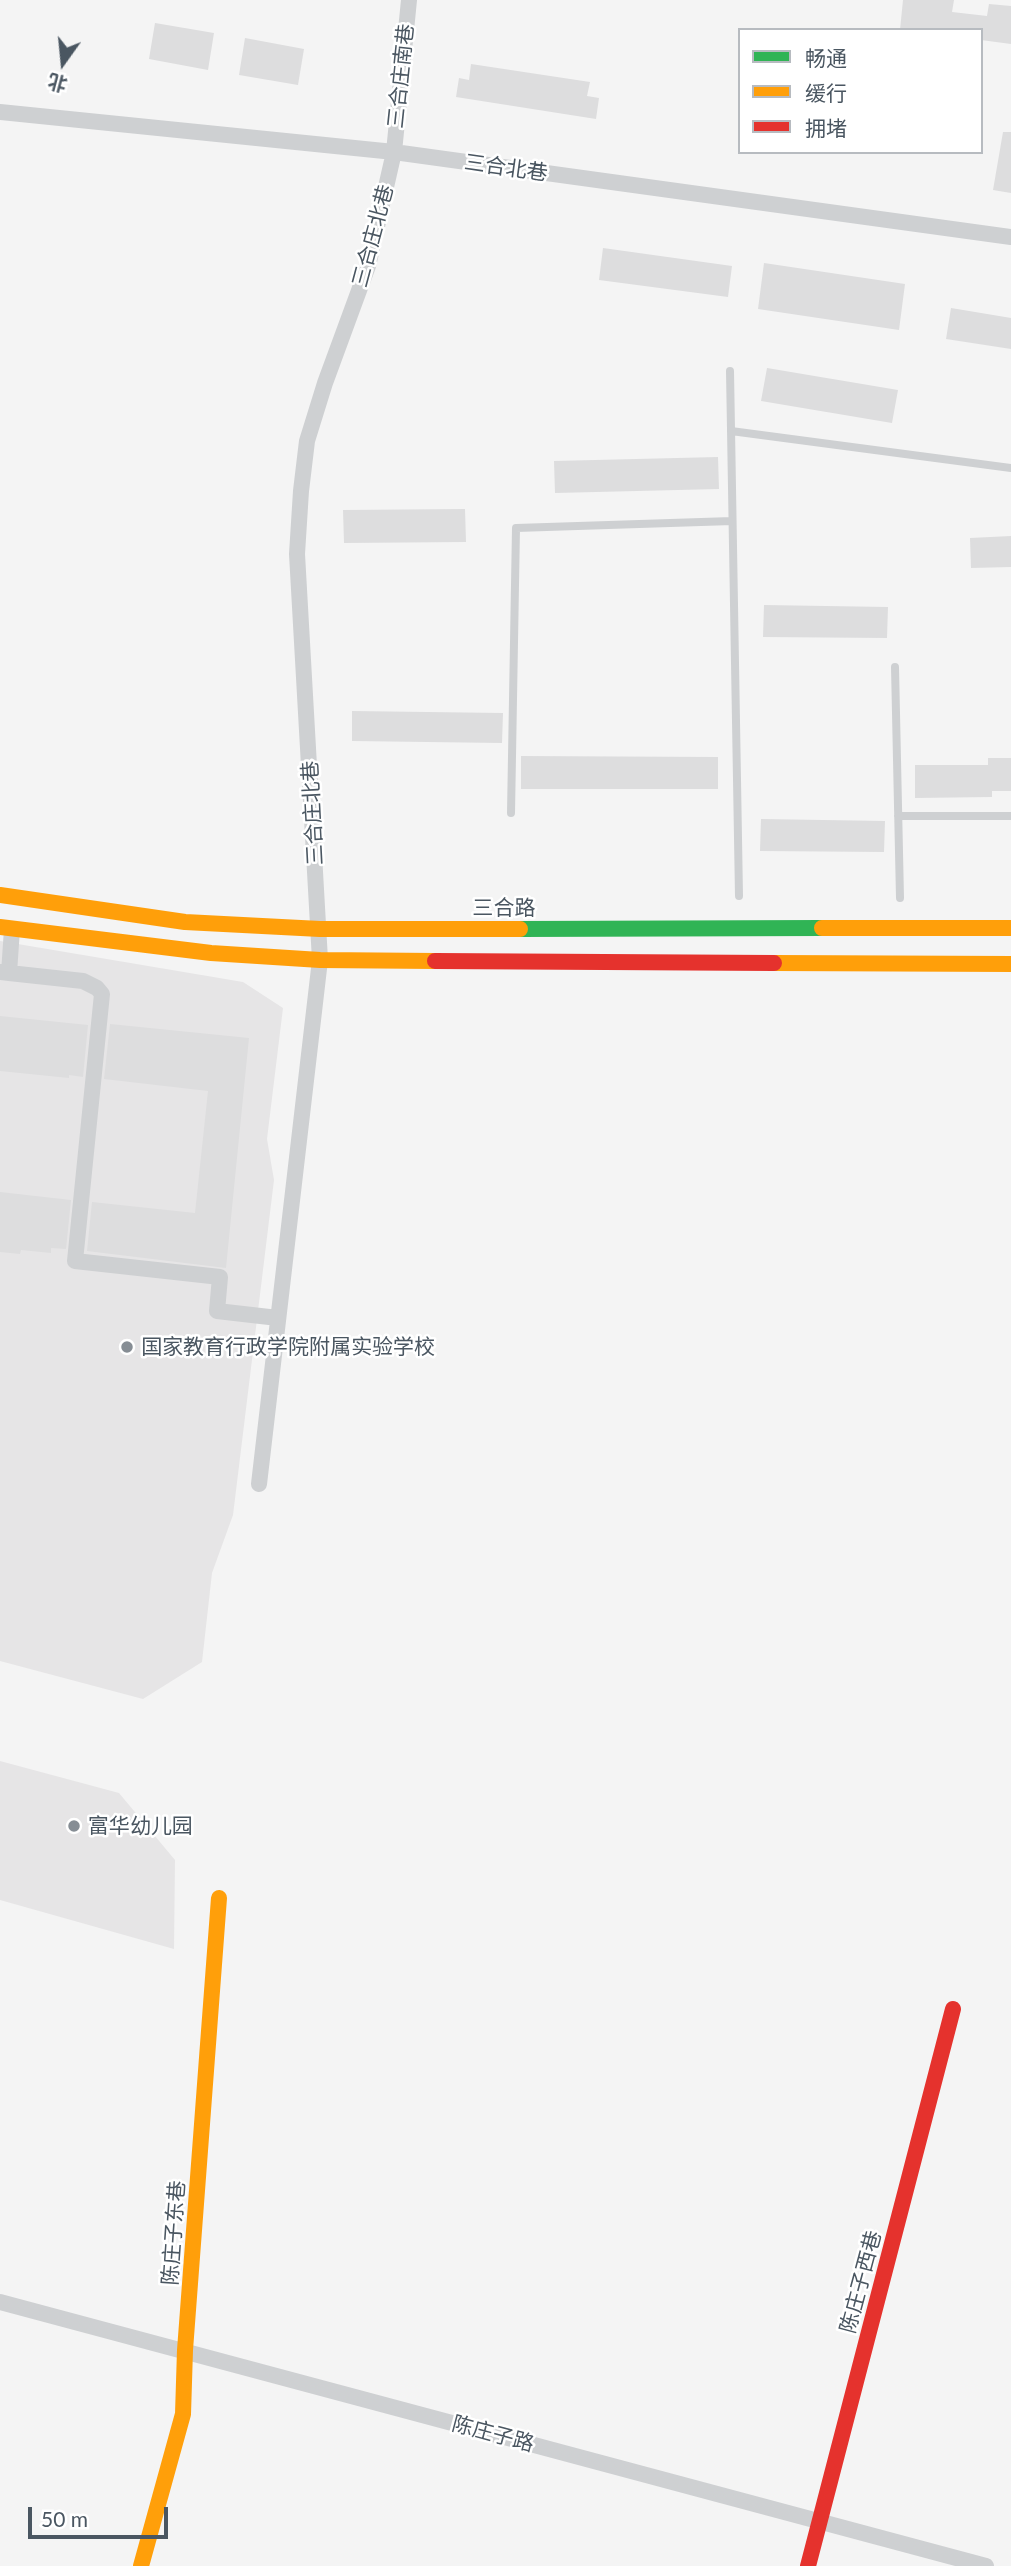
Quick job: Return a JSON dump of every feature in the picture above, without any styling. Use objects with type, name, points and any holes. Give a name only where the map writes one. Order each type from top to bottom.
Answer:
[{"type":"street","name":"三合庄南巷","points":[[394,152],[409,0]]},
{"type":"street","name":"三合北巷","points":[[0,113],[394,152],[1011,237]]},
{"type":"street","name":"三合庄北巷","points":[[259,1484],[320,960],[297,554],[301,491],[307,441],[325,383],[369,266],[394,152]]},
{"type":"street","name":"三合路","points":[[0,895],[185,922],[320,929],[1011,928]]},
{"type":"street","points":[[278,1318],[217,1311],[219,1277],[75,1261],[102,995],[97,988],[83,981],[4,973],[6,928],[211,953],[320,960],[1011,964]]},
{"type":"street","name":"陈庄子东巷","points":[[141,2566],[183,2414],[185,2350],[219,1898]]},
{"type":"street","name":"陈庄子西巷","points":[[808,2566],[953,2009]]},
{"type":"street","name":"陈庄子路","points":[[0,2302],[986,2566]]},
{"type":"lane","points":[[730,371],[739,896]]},
{"type":"lane","points":[[731,431],[1011,468]]},
{"type":"lane","points":[[511,813],[516,528],[732,521]]},
{"type":"lane","points":[[895,667],[900,898]]},
{"type":"lane","points":[[898,816],[1011,816]]},
{"type":"shaded area","name":"国家教育行政学院附属实验学校","points":[[0,941],[243,982],[283,1008],[267,1139],[274,1180],[233,1515],[212,1573],[202,1662],[143,1699],[0,1661]]},
{"type":"shaded area","name":"富华幼儿园","points":[[0,1761],[119,1793],[175,1860],[174,1949],[0,1900]]},
{"type":"building","points":[[903,0],[954,0],[952,12],[987,16],[989,4],[1011,6],[1011,44],[983,40],[983,28],[900,28]]},
{"type":"building","points":[[155,23],[214,33],[208,70],[149,59]]},
{"type":"building","points":[[245,38],[304,49],[298,85],[239,75]]},
{"type":"building","points":[[471,64],[590,82],[587,96],[599,98],[596,119],[456,97],[459,78],[469,80]]},
{"type":"building","points":[[1003,132],[1011,132],[1011,193],[993,190]]},
{"type":"building","points":[[603,248],[732,266],[728,297],[599,280]]},
{"type":"building","points":[[764,263],[905,284],[899,330],[758,309]]},
{"type":"building","points":[[951,308],[1011,318],[1011,349],[946,339]]},
{"type":"building","points":[[767,368],[898,390],[892,423],[761,401]]},
{"type":"building","points":[[718,457],[719,489],[555,493],[554,461]]},
{"type":"building","points":[[465,509],[466,542],[344,543],[343,510]]},
{"type":"building","points":[[1011,536],[1011,567],[971,568],[970,538]]},
{"type":"building","points":[[764,605],[888,607],[887,638],[763,637]]},
{"type":"building","points":[[352,711],[503,713],[502,743],[352,741]]},
{"type":"building","points":[[521,756],[718,757],[718,789],[521,789]]},
{"type":"building","points":[[988,758],[1011,758],[1011,791],[992,791],[992,797],[915,798],[915,765],[988,765]]},
{"type":"building","points":[[761,819],[885,821],[884,852],[760,851]]},
{"type":"building","points":[[0,1016],[88,1025],[83,1077],[0,1071]]},
{"type":"building","points":[[110,1024],[249,1038],[226,1268],[87,1251],[92,1202],[195,1213],[208,1091],[104,1079]]},
{"type":"building","points":[[0,1192],[71,1200],[66,1249],[51,1248],[51,1253],[21,1250],[20,1254],[0,1252]]},
{"type":"traffic: fast","points":[[520,929],[822,928]]},
{"type":"traffic: slow","points":[[0,895],[185,922],[320,929],[520,929]]},
{"type":"traffic: slow","points":[[0,927],[211,953],[320,960],[435,961]]},
{"type":"traffic: slow","points":[[822,928],[1011,928]]},
{"type":"traffic: slow","points":[[774,963],[1011,964]]},
{"type":"traffic: slow","points":[[141,2566],[183,2414],[185,2350],[219,1898]]},
{"type":"traffic: jam","points":[[435,961],[774,963]]},
{"type":"traffic: jam","points":[[808,2566],[953,2009]]},
{"type":"place","name":"国家教育行政学院附属实验学校","points":[[127,1347]]},
{"type":"place","name":"富华幼儿园","points":[[74,1826]]}]
